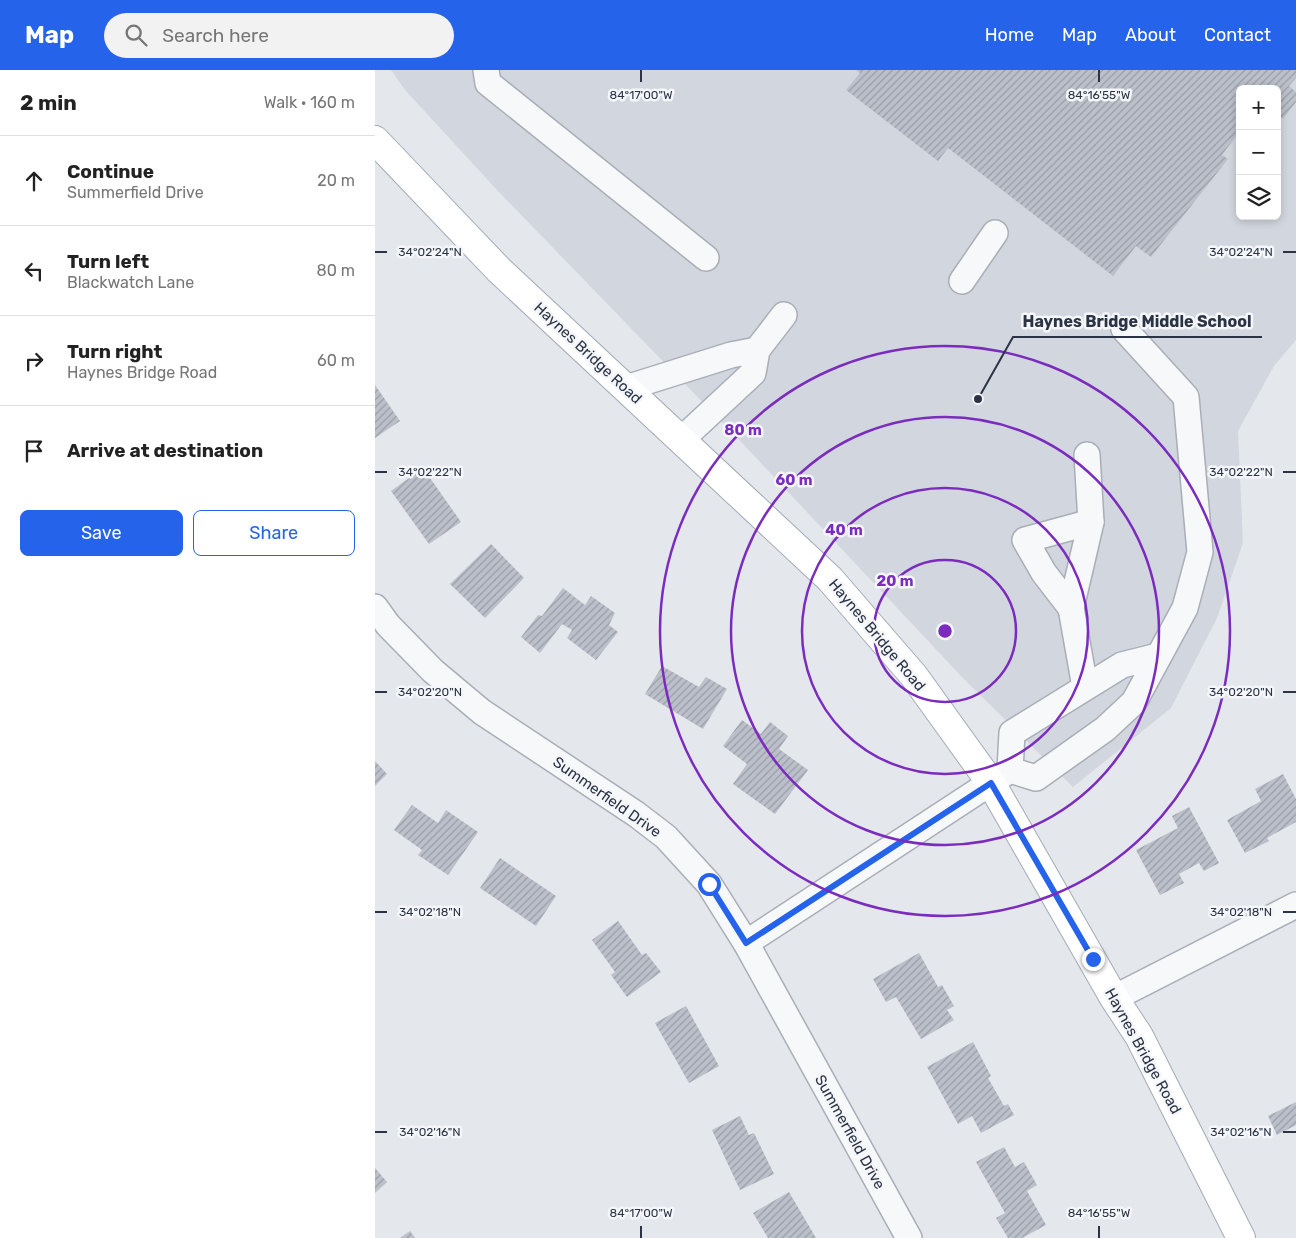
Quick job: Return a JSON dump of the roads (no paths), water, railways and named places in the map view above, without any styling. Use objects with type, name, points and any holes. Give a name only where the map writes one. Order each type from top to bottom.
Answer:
[{"type":"main road","name":"Haynes Bridge Road","points":[[375,140],[499,270],[830,579],[1001,776],[1114,998],[1139,1036],[1241,1238]]},
{"type":"street","points":[[486,70],[488,83],[706,258]]},
{"type":"street","points":[[962,281],[995,232]]},
{"type":"street","points":[[681,440],[753,374],[757,350],[783,315]]},
{"type":"street","points":[[746,943],[1001,776],[1036,778],[1105,729],[1134,702],[1185,608],[1200,552],[1185,397],[1124,329]]},
{"type":"street","points":[[626,388],[731,355],[757,350]]},
{"type":"street","points":[[1085,687],[1071,608],[1091,522],[1087,455]]},
{"type":"street","points":[[1071,608],[1043,573],[1025,540],[1091,522]]},
{"type":"street","name":"Summerfield Drive","points":[[375,607],[388,625],[433,671],[482,712],[636,814],[666,837],[709,884],[746,943],[909,1238]]},
{"type":"street","points":[[1001,776],[1012,733],[1122,665],[1158,656]]},
{"type":"street","points":[[1114,998],[1296,905]]},
{"type":"place","name":"Haynes Bridge Middle School","points":[[978,399]]}]
